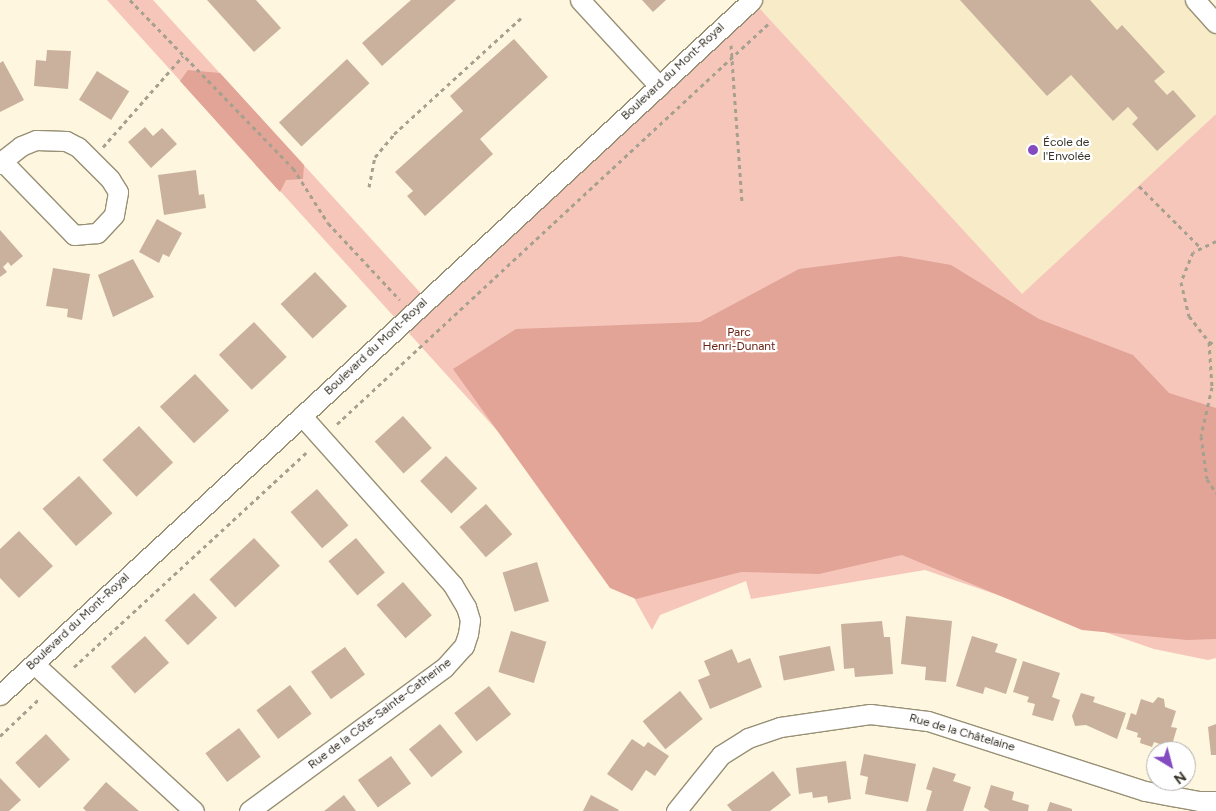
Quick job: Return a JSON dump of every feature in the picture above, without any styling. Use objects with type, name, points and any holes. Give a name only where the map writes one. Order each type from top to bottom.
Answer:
[{"type":"street","points":[[580,0],[659,86]]},
{"type":"street","name":"Boulevard du Mont-Royal","points":[[0,695],[752,0]]},
{"type":"street","points":[[1195,0],[1216,23]]},
{"type":"street","points":[[52,138],[78,147],[114,186],[118,205],[107,225],[85,236],[74,235],[1,163],[28,143],[52,138]]},
{"type":"street","name":"Rue de la Côte-Sainte-Catherine","points":[[249,811],[444,668],[464,646],[470,620],[466,607],[454,585],[302,416]]},
{"type":"street","points":[[34,664],[194,811]]},
{"type":"street","name":"Rue de la Châtelaine","points":[[676,811],[721,755],[748,738],[780,727],[870,714],[928,721],[1145,790],[1199,801],[1216,801]]},
{"type":"path","points":[[130,0],[293,168],[328,223],[412,313]]},
{"type":"path","points":[[369,187],[375,157],[394,134],[521,18]]},
{"type":"path","points":[[337,424],[768,24]]},
{"type":"path","points":[[724,25],[734,55],[742,201]]},
{"type":"path","points":[[91,161],[183,56]]},
{"type":"path","points":[[1139,186],[1201,248]]},
{"type":"path","points":[[1216,241],[1193,252],[1181,282],[1189,316],[1209,342],[1216,345]]},
{"type":"path","points":[[1209,342],[1212,387],[1201,436],[1207,479],[1216,493]]},
{"type":"path","points":[[74,667],[306,452]]},
{"type":"path","points":[[0,736],[40,698]]},
{"type":"shaded area","name":"École de l'Envolée","points":[[752,0],[1195,0],[1216,23],[1216,114],[1022,295]]},
{"type":"green space","name":"Parc Henri-Dunant","points":[[107,0],[153,0],[427,300],[752,0],[1022,294],[1216,114],[1216,658],[1208,660],[1154,649],[925,570],[751,599],[746,581],[660,615],[652,630],[610,555]]},
{"type":"green space","points":[[188,70],[220,73],[304,165],[303,179],[286,180],[280,192],[180,81]]},
{"type":"green space","points":[[900,256],[951,265],[1039,319],[1133,355],[1169,393],[1216,408],[1216,639],[1187,640],[1082,630],[902,555],[819,574],[741,572],[636,599],[610,588],[453,369],[516,329],[700,322],[799,269]]},
{"type":"building","points":[[207,0],[256,0],[281,28],[254,52]]},
{"type":"building","points":[[411,0],[456,0],[382,66],[362,43]]},
{"type":"building","points":[[642,0],[666,0],[653,12]]},
{"type":"building","points":[[960,0],[1090,0],[1117,30],[1122,25],[1165,72],[1154,81],[1167,95],[1173,90],[1196,116],[1157,151],[1132,124],[1138,118],[1128,107],[1113,121],[1071,75],[1047,96]]},
{"type":"building","points":[[514,39],[548,77],[480,139],[493,154],[425,216],[407,196],[413,191],[395,172],[463,111],[450,96]]},
{"type":"building","points":[[47,50],[71,51],[68,89],[34,86],[36,60],[46,61]]},
{"type":"building","points":[[347,59],[370,83],[301,147],[279,122]]},
{"type":"building","points":[[3,61],[24,100],[0,112],[0,63]]},
{"type":"building","points":[[97,71],[129,91],[111,120],[79,100]]},
{"type":"building","points":[[145,127],[153,136],[162,128],[177,144],[151,168],[128,142]]},
{"type":"building","points":[[196,170],[199,195],[204,194],[206,208],[164,215],[158,175]]},
{"type":"building","points":[[157,219],[182,233],[169,257],[163,254],[159,263],[139,252]]},
{"type":"building","points":[[0,230],[23,256],[11,266],[8,262],[3,267],[7,272],[0,277]]},
{"type":"building","points":[[133,259],[154,297],[113,317],[98,275]]},
{"type":"building","points":[[53,268],[90,274],[82,320],[67,317],[68,309],[46,306]]},
{"type":"building","points":[[315,272],[347,306],[313,338],[281,304]]},
{"type":"building","points":[[254,322],[287,357],[252,390],[219,355]]},
{"type":"building","points":[[195,374],[229,411],[194,443],[160,407]]},
{"type":"building","points":[[403,416],[432,448],[404,473],[375,441]]},
{"type":"building","points":[[139,426],[173,463],[137,497],[102,460]]},
{"type":"building","points":[[446,456],[477,488],[451,513],[420,481]]},
{"type":"building","points":[[79,476],[112,513],[76,546],[43,509]]},
{"type":"building","points":[[317,489],[348,525],[322,548],[291,512]]},
{"type":"building","points":[[486,504],[512,534],[486,557],[460,527]]},
{"type":"building","points":[[19,531],[53,566],[19,598],[0,578],[0,549]]},
{"type":"building","points":[[254,538],[280,566],[235,607],[209,580]]},
{"type":"building","points":[[356,538],[385,572],[357,596],[328,561]]},
{"type":"building","points":[[537,562],[549,601],[515,612],[503,573]]},
{"type":"building","points":[[403,582],[432,615],[405,638],[377,605]]},
{"type":"building","points":[[194,593],[217,618],[188,645],[165,620]]},
{"type":"building","points":[[906,616],[952,621],[946,682],[925,680],[926,667],[901,664]]},
{"type":"building","points":[[882,621],[884,637],[890,637],[893,674],[855,677],[854,668],[844,669],[841,624]]},
{"type":"building","points":[[511,631],[546,642],[534,683],[498,672]]},
{"type":"building","points":[[145,636],[169,663],[135,694],[111,667]]},
{"type":"building","points":[[972,636],[998,644],[995,652],[1017,659],[1006,694],[985,687],[983,694],[956,686]]},
{"type":"building","points":[[830,646],[835,671],[784,680],[779,656]]},
{"type":"building","points":[[345,647],[365,675],[331,699],[311,672]]},
{"type":"building","points":[[732,649],[738,663],[750,658],[762,687],[710,709],[698,680],[710,675],[704,661]]},
{"type":"building","points":[[1023,661],[1060,673],[1052,697],[1060,700],[1053,721],[1032,715],[1035,704],[1027,702],[1029,697],[1013,692]]},
{"type":"building","points":[[290,685],[312,714],[278,739],[256,710]]},
{"type":"building","points":[[489,686],[511,714],[476,741],[454,713]]},
{"type":"building","points":[[680,691],[703,719],[665,749],[643,721]]},
{"type":"building","points":[[1081,693],[1095,697],[1093,702],[1126,713],[1117,739],[1086,725],[1075,726],[1072,716]]},
{"type":"building","points":[[1158,697],[1164,699],[1165,707],[1176,711],[1171,727],[1177,728],[1173,741],[1146,741],[1146,745],[1140,743],[1141,738],[1137,737],[1138,733],[1126,729],[1131,713],[1136,715],[1141,699],[1153,703]]},
{"type":"building","points":[[440,724],[463,752],[432,777],[409,749]]},
{"type":"building","points":[[1216,724],[1216,755],[1211,755],[1208,727]]},
{"type":"building","points":[[239,728],[261,757],[227,782],[205,753]]},
{"type":"building","points":[[46,734],[70,760],[39,788],[15,763]]},
{"type":"building","points":[[632,739],[644,747],[648,742],[669,756],[655,776],[646,770],[632,791],[607,774]]},
{"type":"building","points":[[864,754],[916,764],[908,802],[865,794],[868,777],[860,775]]},
{"type":"building","points":[[391,756],[411,784],[378,808],[358,780]]},
{"type":"building","points":[[846,761],[851,799],[828,803],[827,796],[813,798],[812,792],[799,794],[796,768]]},
{"type":"building","points":[[933,767],[956,774],[953,781],[971,787],[963,811],[926,811],[932,791],[926,789]]},
{"type":"building","points":[[773,771],[791,795],[770,811],[732,811],[727,805]]},
{"type":"building","points":[[0,778],[21,800],[9,811],[0,811]]},
{"type":"building","points":[[106,782],[139,811],[86,811],[83,808]]},
{"type":"building","points":[[991,785],[1014,792],[1012,800],[1029,805],[1028,811],[990,811],[984,807]]},
{"type":"building","points":[[344,795],[356,811],[324,811],[328,808]]},
{"type":"building","points":[[591,795],[619,810],[583,811]]},
{"type":"building","points":[[1050,802],[1072,809],[1072,811],[1047,811]]},
{"type":"place","name":"École de l'Envolée","points":[[1033,150]]}]
